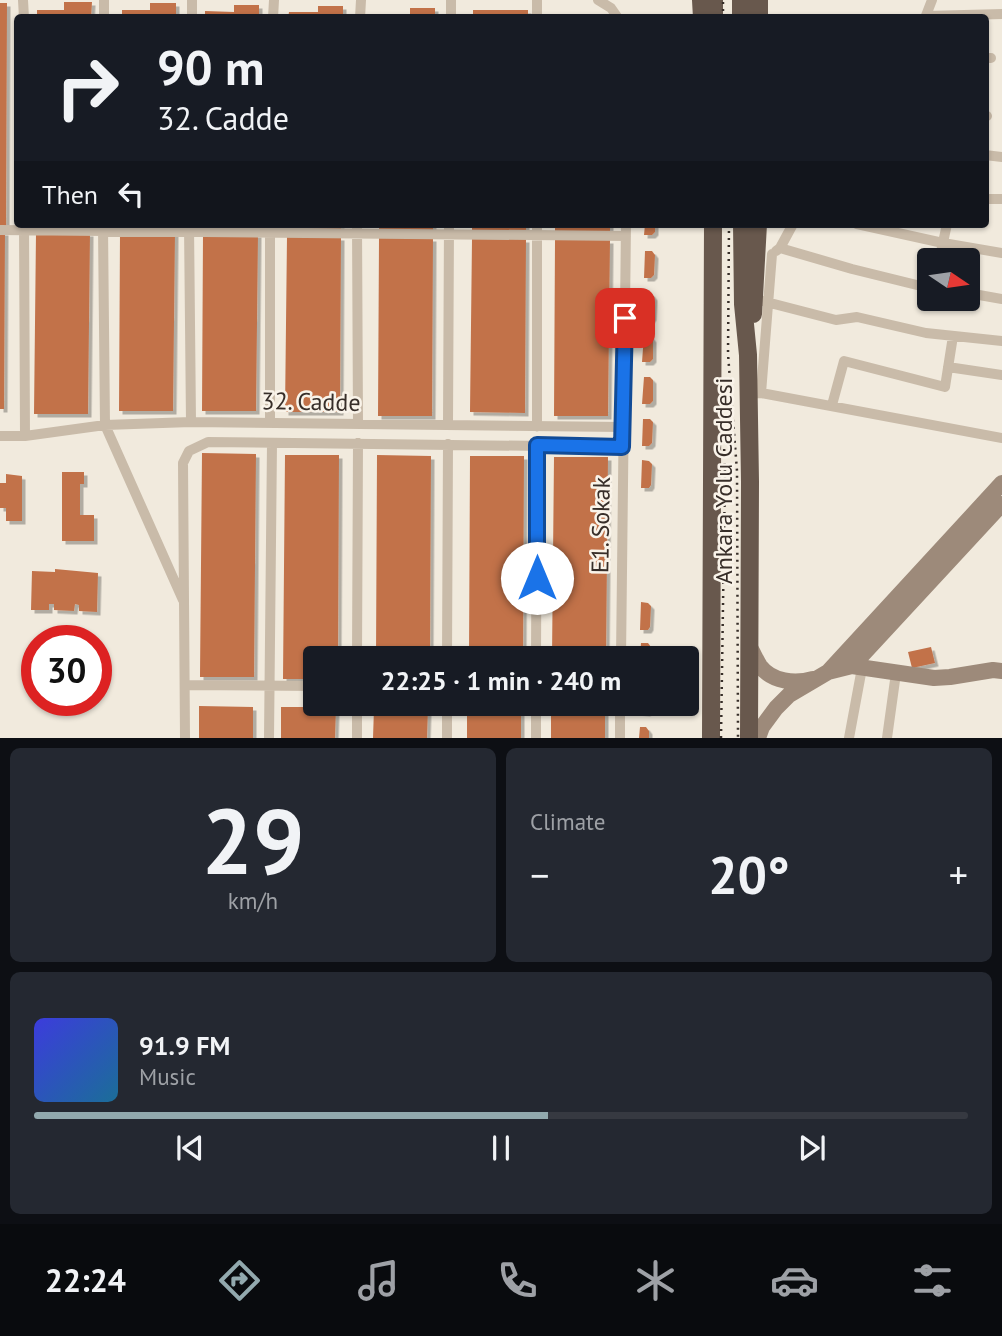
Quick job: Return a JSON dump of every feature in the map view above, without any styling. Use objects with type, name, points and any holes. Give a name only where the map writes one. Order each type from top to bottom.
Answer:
[{"type":"highway","points":[[703,228],[712,388]]},
{"type":"highway","name":"Ankara Yolu Caddesi","points":[[711,737],[713,228]]},
{"type":"highway","name":"Ankara Yolu Caddesi","points":[[743,228],[743,304],[754,393],[750,482],[749,737]]},
{"type":"highway","points":[[748,355],[770,255],[760,228]]},
{"type":"main road","points":[[758,737],[776,708],[789,695],[823,675],[1002,483]]},
{"type":"main road","points":[[857,667],[1002,504]]},
{"type":"main road","points":[[749,646],[761,668],[775,678],[791,682],[857,667],[934,678],[1002,671]]},
{"type":"street","points":[[598,0],[615,14]]},
{"type":"street","points":[[24,228],[25,436]]},
{"type":"street","points":[[185,737],[185,604],[104,425],[103,228],[537,230],[626,236]]},
{"type":"street","points":[[189,228],[191,422]]},
{"type":"street","points":[[270,228],[271,423]]},
{"type":"street","name":"E1. Sokak","points":[[621,646],[626,228]]},
{"type":"street","points":[[790,228],[770,255],[852,269],[917,285]]},
{"type":"street","points":[[875,228],[1002,253]]},
{"type":"street","points":[[942,248],[946,228]]},
{"type":"street","points":[[357,229],[358,424]]},
{"type":"street","points":[[448,424],[449,229]]},
{"type":"street","points":[[537,230],[537,427]]},
{"type":"street","points":[[980,295],[1002,299]]},
{"type":"street","points":[[1002,341],[926,333],[857,317],[836,320],[761,301],[754,393],[832,405],[1002,438]]},
{"type":"street","points":[[832,405],[844,361],[944,387],[953,336]]},
{"type":"street","points":[[948,367],[1002,375]]},
{"type":"street","name":"32. Cadde","points":[[0,436],[25,436],[104,425],[191,422],[623,427]]},
{"type":"street","name":"32. Cadde","points":[[185,604],[184,463],[189,451],[208,442],[622,447]]},
{"type":"street","points":[[270,737],[272,443]]},
{"type":"street","points":[[357,646],[358,443]]},
{"type":"street","points":[[447,646],[448,444]]},
{"type":"street","points":[[536,646],[537,445]]},
{"type":"street","points":[[849,737],[857,667]]},
{"type":"street","points":[[887,737],[897,673]]},
{"type":"street","points":[[185,685],[303,686]]},
{"type":"street","points":[[357,716],[357,737]]},
{"type":"street","points":[[447,716],[447,737]]},
{"type":"street","points":[[536,716],[536,737]]},
{"type":"street","points":[[620,716],[620,737]]},
{"type":"building","points":[[64,2],[92,2],[91,14],[37,14],[37,10],[64,10]]},
{"type":"building","points":[[0,3],[7,3],[6,226],[0,226]]},
{"type":"building","points":[[150,3],[176,3],[176,14],[122,14],[122,10],[150,10]]},
{"type":"building","points":[[234,5],[259,5],[259,14],[205,14],[205,11],[234,12]]},
{"type":"building","points":[[318,6],[343,6],[343,14],[289,14],[289,12],[318,12]]},
{"type":"building","points":[[410,8],[435,8],[435,14],[410,14]]},
{"type":"building","points":[[473,10],[528,10],[528,14],[473,14]]},
{"type":"building","points":[[379,228],[433,228],[433,232],[379,232]]},
{"type":"building","points":[[472,228],[526,228],[526,233],[472,233]]},
{"type":"building","points":[[555,228],[610,228],[610,233],[555,233]]},
{"type":"building","points":[[645,228],[655,228],[652,235],[644,235]]},
{"type":"building","points":[[0,232],[5,232],[4,409],[0,409]]},
{"type":"building","points":[[36,233],[90,233],[88,414],[34,414]]},
{"type":"building","points":[[120,233],[175,233],[173,411],[119,411]]},
{"type":"building","points":[[203,234],[258,234],[256,411],[202,411]]},
{"type":"building","points":[[287,236],[341,237],[340,412],[285,412]]},
{"type":"building","points":[[379,238],[433,238],[432,416],[378,416]]},
{"type":"building","points":[[472,239],[526,239],[525,413],[470,412]]},
{"type":"building","points":[[555,240],[610,240],[608,416],[554,416]]},
{"type":"building","points":[[645,251],[652,251],[655,255],[654,275],[651,278],[644,278]]},
{"type":"building","points":[[644,293],[651,293],[654,297],[651,320],[643,320]]},
{"type":"building","points":[[644,335],[650,335],[653,339],[653,359],[650,362],[642,362]]},
{"type":"building","points":[[644,377],[653,380],[653,401],[650,404],[642,404]]},
{"type":"building","points":[[643,419],[653,422],[652,443],[649,446],[642,446]]},
{"type":"building","points":[[202,453],[256,454],[254,677],[200,677]]},
{"type":"building","points":[[285,455],[339,455],[338,646],[303,646],[303,679],[283,679]]},
{"type":"building","points":[[377,455],[431,456],[430,646],[376,646]]},
{"type":"building","points":[[470,456],[524,456],[523,646],[469,646]]},
{"type":"building","points":[[554,457],[608,457],[606,646],[552,646]]},
{"type":"building","points":[[642,460],[652,464],[649,488],[641,488]]},
{"type":"building","points":[[62,472],[84,472],[84,484],[80,484],[80,515],[94,515],[94,541],[62,541]]},
{"type":"building","points":[[6,474],[22,476],[22,521],[6,521],[6,508],[0,508],[0,483],[6,483]]},
{"type":"building","points":[[55,569],[98,573],[97,612],[79,611],[79,605],[75,604],[74,611],[54,610],[54,604],[49,604],[49,610],[31,610],[32,571],[55,572]]},
{"type":"building","points":[[641,602],[651,606],[648,630],[640,630]]},
{"type":"building","points":[[931,647],[935,663],[912,668],[908,652]]},
{"type":"building","points":[[199,706],[253,707],[253,738],[199,738]]},
{"type":"building","points":[[281,707],[303,707],[303,716],[336,716],[335,738],[281,738]]},
{"type":"building","points":[[374,716],[428,716],[427,738],[373,738]]},
{"type":"building","points":[[467,716],[521,716],[521,738],[467,738]]},
{"type":"building","points":[[551,716],[605,716],[605,738],[551,738]]},
{"type":"building","points":[[640,727],[646,727],[649,738],[639,738]]},
{"type":"railway","points":[[723,0],[723,14]]},
{"type":"railway","points":[[729,228],[728,354],[737,471],[738,738]]},
{"type":"railway","points":[[721,738],[725,473],[723,416]]},
{"type":"route","points":[[537,578],[537,445],[622,447],[625,318]]}]
